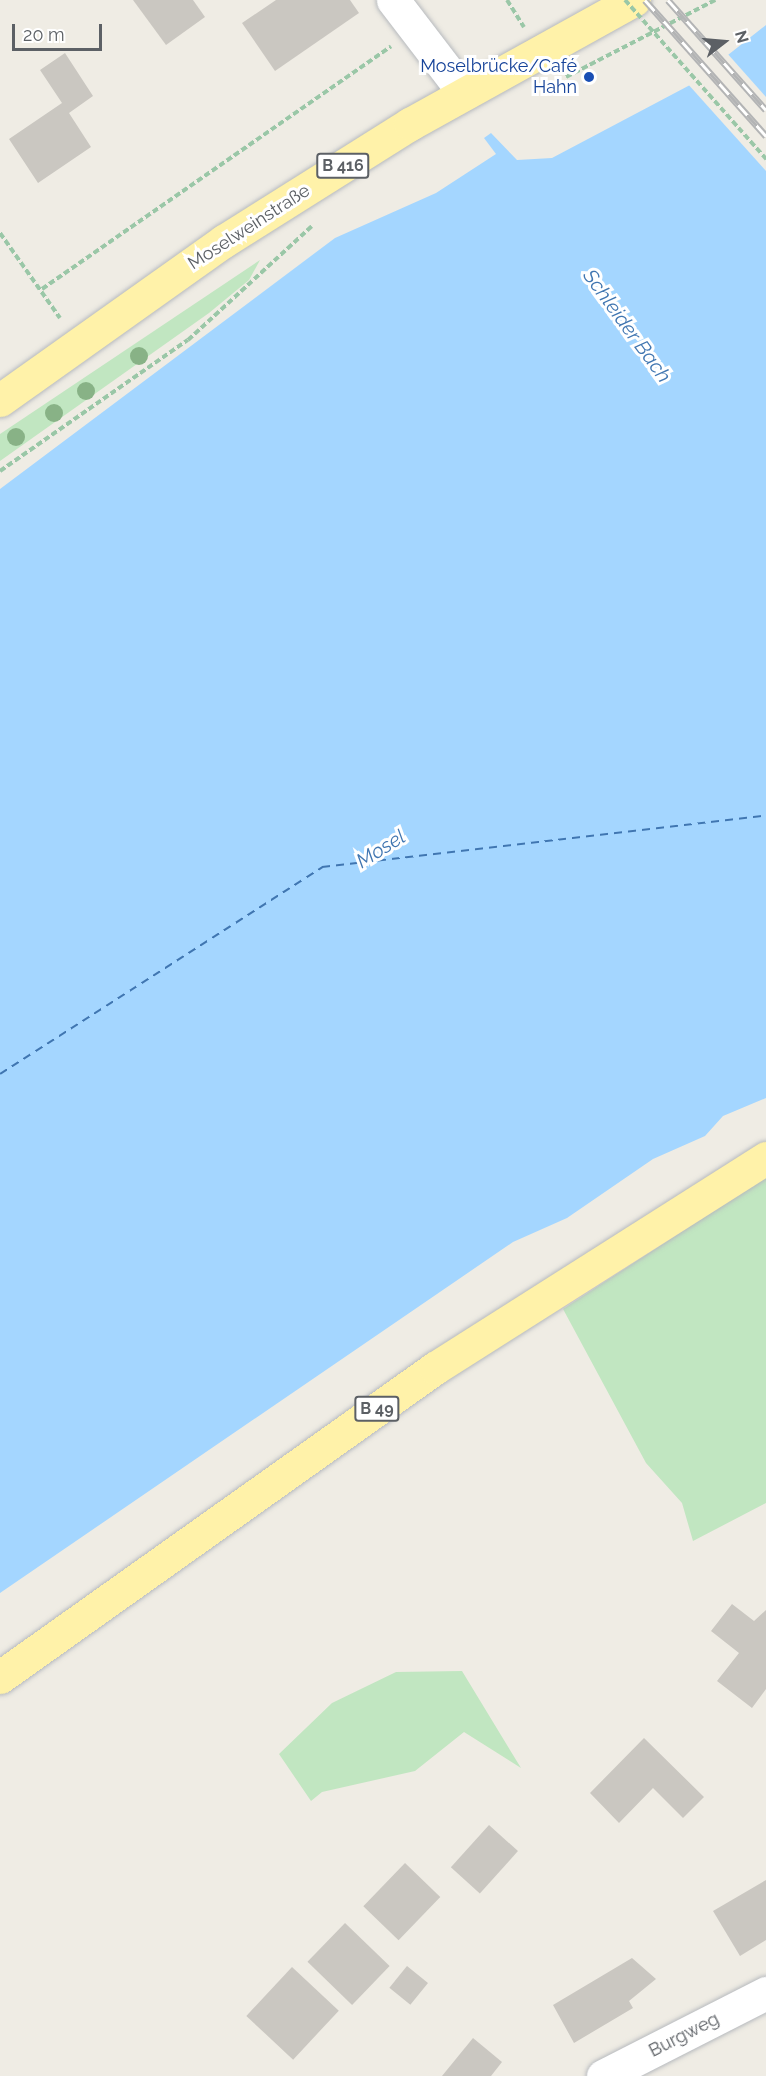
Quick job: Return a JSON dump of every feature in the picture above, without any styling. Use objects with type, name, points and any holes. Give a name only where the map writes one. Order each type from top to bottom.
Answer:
[{"type":"main road","name":"Moselweinstraße","points":[[0,400],[224,241],[464,93],[634,0]]},
{"type":"main road","name":"B 49","points":[[0,1677],[435,1368],[766,1158]]},
{"type":"street","points":[[393,0],[464,93]]},
{"type":"street","name":"Burgweg","points":[[603,2076],[766,1993]]},
{"type":"path","points":[[507,0],[521,22]]},
{"type":"path","points":[[625,0],[766,159]]},
{"type":"path","points":[[554,83],[715,0]]},
{"type":"path","points":[[42,289],[416,28]]},
{"type":"path","points":[[0,471],[188,340],[253,285],[291,241],[321,221]]},
{"type":"path","points":[[0,233],[42,289],[76,344]]},
{"type":"green space","points":[[260,260],[249,280],[209,313],[0,461],[0,434]]},
{"type":"green space","points":[[766,1177],[766,1503],[693,1541],[682,1503],[646,1463],[563,1309]]},
{"type":"green space","points":[[462,1671],[521,1768],[464,1732],[415,1771],[322,1792],[311,1801],[279,1754],[332,1703],[396,1672]]},
{"type":"water","points":[[766,25],[766,1098],[723,1116],[705,1136],[653,1159],[567,1218],[513,1242],[0,1593],[0,489],[335,238],[436,193],[496,154],[484,138],[491,133],[517,160],[552,158],[690,85]]},
{"type":"pier","points":[[726,52],[766,97],[766,171],[687,83]]},
{"type":"building","points":[[133,0],[193,0],[205,17],[166,45]]},
{"type":"building","points":[[276,0],[350,0],[359,13],[275,71],[242,23]]},
{"type":"building","points":[[65,53],[93,96],[69,113],[91,147],[38,183],[9,139],[62,103],[40,70]]},
{"type":"building","points":[[732,1604],[754,1621],[766,1610],[766,1689],[752,1708],[717,1681],[739,1653],[711,1631]]},
{"type":"building","points":[[644,1738],[704,1797],[683,1818],[653,1788],[619,1823],[590,1793]]},
{"type":"building","points":[[489,1825],[518,1851],[480,1893],[451,1867]]},
{"type":"building","points":[[405,1863],[440,1897],[399,1940],[363,1906]]},
{"type":"building","points":[[766,1880],[766,1940],[740,1956],[713,1911]]},
{"type":"building","points":[[345,1923],[390,1966],[352,2005],[307,1962]]},
{"type":"building","points":[[632,1958],[656,1979],[629,2001],[633,2008],[574,2043],[553,2005]]},
{"type":"building","points":[[407,1966],[428,1983],[410,2005],[389,1988]]},
{"type":"building","points":[[292,1967],[339,2011],[293,2060],[246,2016]]},
{"type":"building","points":[[473,2038],[502,2062],[491,2076],[442,2076]]},
{"type":"ferry route","points":[[0,1074],[322,867],[766,816]]},
{"type":"railway","points":[[645,0],[766,136]]},
{"type":"railway","points":[[668,0],[766,110]]},
{"type":"place","name":"Moselbrücke/Café Hahn","points":[[589,77]]},
{"type":"water label","name":"Schleider Bach","points":[[627,326]]},
{"type":"water label","name":"Mosel","points":[[381,849]]}]
